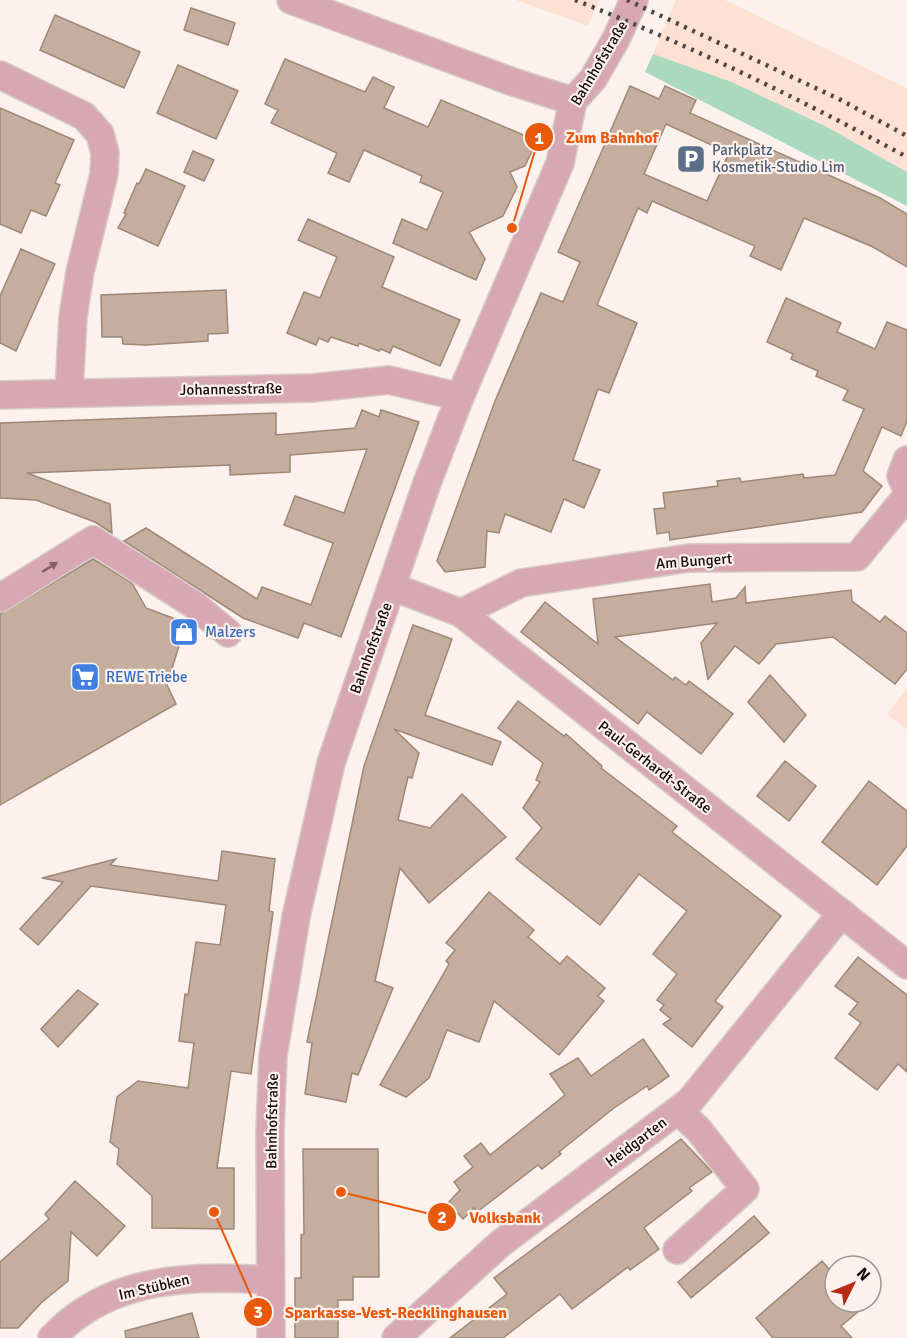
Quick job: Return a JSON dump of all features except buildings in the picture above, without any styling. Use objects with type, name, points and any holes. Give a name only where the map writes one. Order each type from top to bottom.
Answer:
[{"type":"street","points":[[291,0],[503,79],[573,101]]},
{"type":"street","name":"Bahnhofstraße","points":[[271,1338],[270,1131],[273,1056],[296,917],[331,763],[427,483],[460,397],[560,163],[573,101],[593,79],[616,39],[634,0]]},
{"type":"street","points":[[0,75],[84,116],[100,134],[105,153],[104,174],[80,272],[73,317],[69,391]]},
{"type":"street","name":"Johannesstraße","points":[[0,395],[69,391],[312,388],[389,380],[460,397]]},
{"type":"street","points":[[907,460],[901,476],[907,490]]},
{"type":"street","name":"Am Bungert","points":[[461,613],[520,583],[688,558],[857,557],[907,496]]},
{"type":"street","points":[[0,598],[93,540],[193,604],[228,633]]},
{"type":"street","name":"Paul-Gerhardt-Straße","points":[[393,587],[461,613],[907,965]]},
{"type":"street","name":"Heidgarten","points":[[396,1338],[501,1243],[690,1101],[842,913]]},
{"type":"street","points":[[677,1250],[745,1190],[698,1129],[678,1110]]},
{"type":"street","name":"Im Stübken","points":[[52,1338],[81,1312],[111,1297],[145,1286],[186,1277],[270,1280]]},
{"type":"shaded area","points":[[516,0],[600,0],[588,26]]},
{"type":"shaded area","points":[[676,0],[725,0],[907,88],[907,172],[825,126],[732,82],[653,54]]},
{"type":"shaded area","points":[[907,688],[907,730],[887,714]]},
{"type":"green space","points":[[653,54],[732,82],[825,126],[907,172],[907,206],[645,72]]},
{"type":"railway","points":[[575,0],[660,35],[744,74],[907,157]]},
{"type":"railway","points":[[627,0],[839,99],[907,136]]},
{"type":"place","name":"Parkplatz Kosmetik-Studio Lim","points":[[691,159]]},
{"type":"place","name":"Zum Bahnhof","points":[[512,228]]},
{"type":"place","name":"Malzers","points":[[184,632]]},
{"type":"place","name":"REWE Triebe","points":[[85,677]]},
{"type":"place","name":"Volksbank","points":[[341,1192]]},
{"type":"place","name":"Sparkasse-Vest-Recklinghausen","points":[[214,1212]]}]
